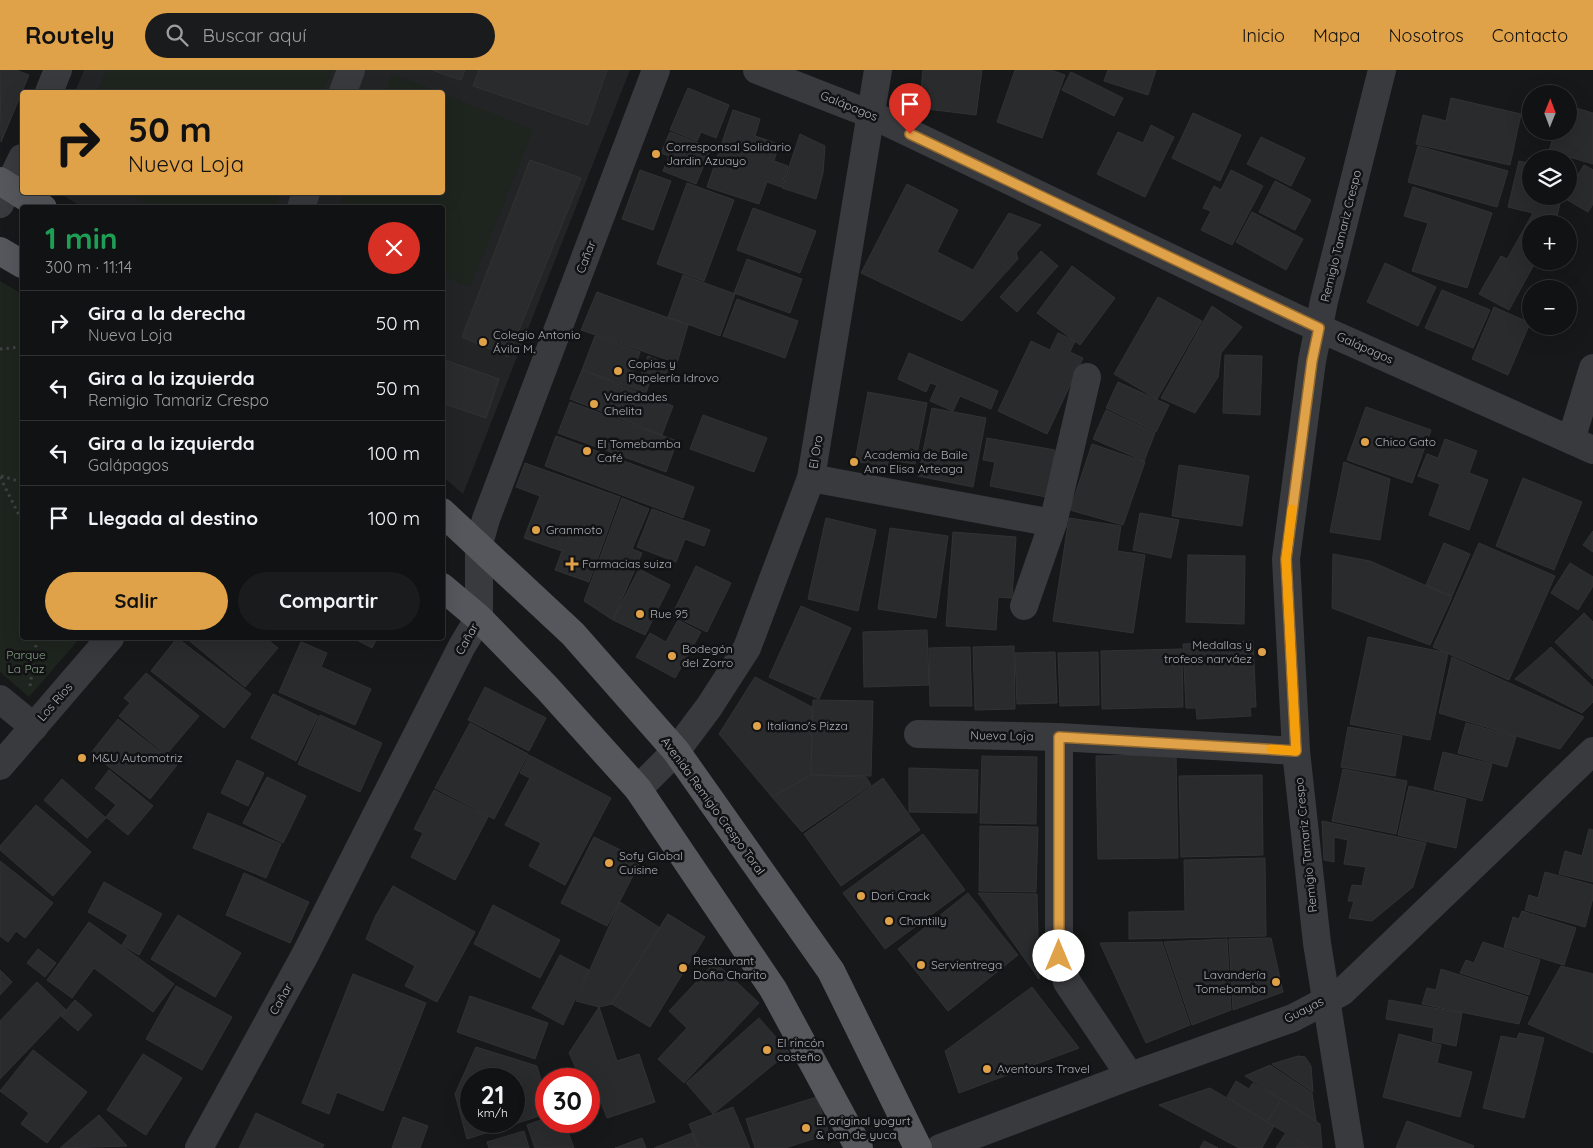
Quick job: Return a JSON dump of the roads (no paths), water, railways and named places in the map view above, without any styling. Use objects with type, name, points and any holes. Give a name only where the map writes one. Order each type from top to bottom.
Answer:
[{"type":"main road","points":[[4,190],[37,205]]},
{"type":"main road","points":[[0,251],[20,263]]},
{"type":"main road","name":"Avenida Remigio Crespo Toral","points":[[445,515],[479,544],[573,634],[676,751],[832,971],[918,1148]]},
{"type":"main road","points":[[445,590],[479,618],[548,689],[638,789],[772,989],[859,1148]]},
{"type":"street","points":[[50,90],[58,70]]},
{"type":"street","points":[[344,90],[351,70]]},
{"type":"street","name":"Cañar","points":[[199,1148],[305,955],[462,646],[479,618],[479,544],[486,519],[656,70]]},
{"type":"street","name":"Galápagos","points":[[756,70],[870,114],[1319,328],[1582,445]]},
{"type":"street","name":"El Oro","points":[[638,789],[676,751],[709,706],[747,648],[812,478],[878,70]]},
{"type":"street","name":"Remigio Tamariz Crespo","points":[[1350,1148],[1316,943],[1296,751],[1286,559],[1312,361],[1382,70]]},
{"type":"street","points":[[4,190],[20,162]]},
{"type":"street","points":[[1582,445],[1593,368]]},
{"type":"street","points":[[1024,606],[1053,523],[1087,377]]},
{"type":"street","points":[[812,478],[1053,523]]},
{"type":"street","name":"Los Ríos","points":[[0,766],[108,640]]},
{"type":"street","points":[[0,699],[34,727]]},
{"type":"street","name":"Nueva Loja","points":[[918,734],[1059,737],[1296,751]]},
{"type":"street","points":[[1059,737],[1059,956],[1067,982],[1130,1076]]},
{"type":"street","name":"Guayas","points":[[940,1148],[1130,1076],[1293,1018],[1325,999],[1342,992],[1593,751]]},
{"type":"place","name":"Corresponsal Solidario Jardin Azuayo","points":[[656,154]]},
{"type":"place","name":"Colegio Antonio Ávila M.","points":[[483,342]]},
{"type":"place","name":"Copias y Papelería Idrovo","points":[[618,371]]},
{"type":"place","name":"Variedades Chelita","points":[[594,404]]},
{"type":"place","name":"Chico Gato","points":[[1365,442]]},
{"type":"place","name":"El Tomebamba Café","points":[[587,451]]},
{"type":"place","name":"Academia de Baile Ana Elisa Arteaga","points":[[854,462]]},
{"type":"place","name":"Granmoto","points":[[536,530]]},
{"type":"place","name":"Farmacias suiza","points":[[572,564]]},
{"type":"place","name":"Rue 95","points":[[640,614]]},
{"type":"place","name":"Medallas y trofeos narváez","points":[[1262,652]]},
{"type":"place","name":"Bodegón del Zorro","points":[[672,656]]},
{"type":"place","name":"Italiano's Pizza","points":[[757,726]]},
{"type":"place","name":"M&U Automotriz","points":[[82,758]]},
{"type":"place","name":"Sofy Global Cuisine","points":[[609,863]]},
{"type":"place","name":"Dori Crack","points":[[861,896]]},
{"type":"place","name":"Chantilly","points":[[889,921]]},
{"type":"place","name":"Servientrega","points":[[921,965]]},
{"type":"place","name":"Restaurant Doña Charito","points":[[683,968]]},
{"type":"place","name":"Lavandería Tomebamba","points":[[1276,982]]},
{"type":"place","name":"El rincón costeño","points":[[767,1050]]},
{"type":"place","name":"Aventours Travel","points":[[987,1069]]},
{"type":"place","name":"El original yogurt & pan de yuca","points":[[806,1128]]},
{"type":"park label","name":"Parque La Paz","points":[[26,662]]}]
